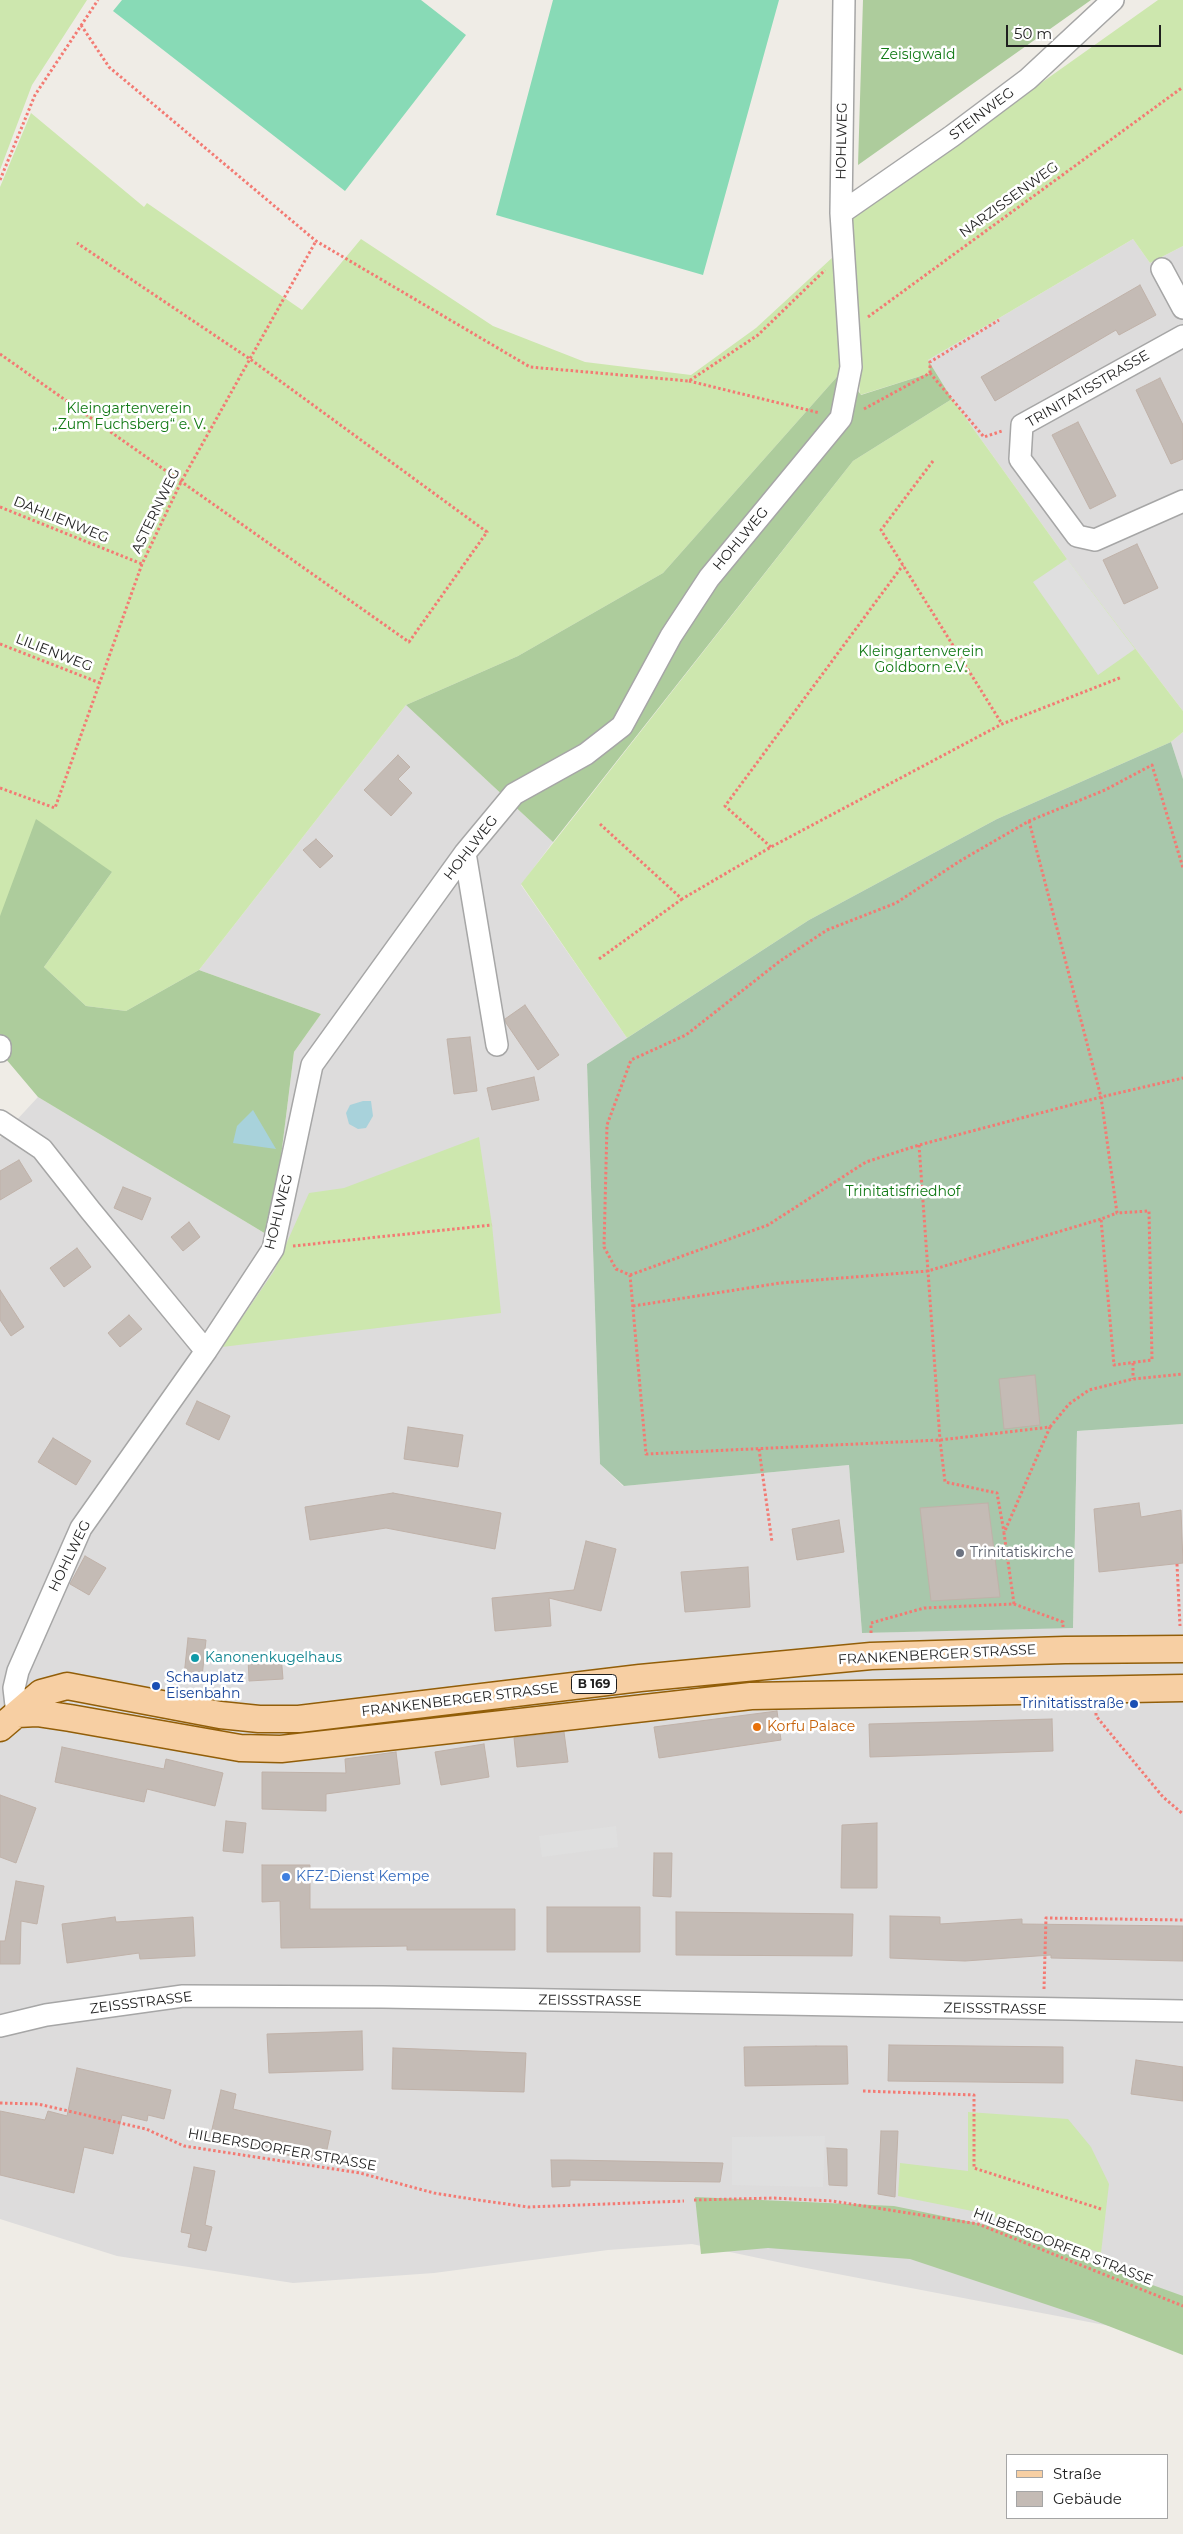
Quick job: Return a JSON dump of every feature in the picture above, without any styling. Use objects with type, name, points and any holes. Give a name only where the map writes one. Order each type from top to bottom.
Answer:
[{"type":"main road","name":"FRANKENBERGER STRASSE","points":[[8,1721],[41,1693],[67,1686],[220,1715],[259,1719],[298,1719],[640,1678],[871,1656],[1065,1650],[1182,1640]]},
{"type":"main road","name":"B 169","points":[[8,1721],[37,1713],[240,1748],[281,1749],[751,1696],[1097,1688],[1183,1688]]},
{"type":"street","name":"HOHLWEG","points":[[8,1721],[18,1671],[81,1528],[206,1351],[273,1249],[312,1065],[465,853],[514,794],[586,754],[622,726],[671,636],[709,578],[841,418],[851,367],[842,254],[841,213],[844,0]]},
{"type":"street","name":"STEINWEG","points":[[841,213],[952,136],[1028,79],[1113,0]]},
{"type":"street","points":[[1162,269],[1183,308]]},
{"type":"street","name":"TRINITATISSTRASSE","points":[[1183,336],[1022,425],[1020,459],[1076,536],[1095,540],[1183,501]]},
{"type":"street","points":[[465,853],[497,1045]]},
{"type":"street","points":[[0,1046],[0,1051]]},
{"type":"street","points":[[0,1121],[42,1149],[206,1351]]},
{"type":"street","name":"ZEISSSTRASSE","points":[[0,2026],[46,2015],[183,1996],[383,1996],[1044,2010],[1183,2011]]},
{"type":"path","points":[[0,180],[35,95],[98,0]]},
{"type":"path","points":[[81,25],[109,67],[316,241],[530,367],[689,381],[841,418],[870,407],[930,373]]},
{"type":"path","name":"NARZISSENWEG","points":[[848,330],[1183,87]]},
{"type":"path","name":"ASTERNWEG","points":[[0,788],[55,808],[142,564],[181,482],[316,241]]},
{"type":"path","points":[[0,354],[410,642],[487,532],[250,359],[77,243]]},
{"type":"path","points":[[689,381],[758,335],[842,254]]},
{"type":"path","points":[[999,320],[930,362],[930,373],[984,437],[1022,425]]},
{"type":"path","points":[[933,461],[881,530],[1002,724]]},
{"type":"path","name":"DAHLIENWEG","points":[[0,507],[142,564]]},
{"type":"path","points":[[771,846],[726,806],[903,565]]},
{"type":"path","name":"LILIENWEG","points":[[0,644],[100,682]]},
{"type":"path","points":[[599,959],[682,898],[771,846],[1002,724],[1122,677]]},
{"type":"path","points":[[1183,868],[1152,765],[1105,790],[1029,821],[960,861],[896,903],[827,930],[780,961],[686,1035],[631,1060],[607,1126],[604,1247],[616,1269],[630,1275],[768,1225],[866,1162],[919,1145],[1101,1097],[1183,1078]]},
{"type":"path","points":[[1029,821],[1101,1097],[1117,1213]]},
{"type":"path","points":[[600,824],[682,898]]},
{"type":"path","points":[[919,1145],[940,1440],[945,1482],[997,1492],[1014,1604]]},
{"type":"path","points":[[632,1306],[780,1283],[928,1271],[1117,1213],[1149,1211],[1152,1360],[1114,1365],[1102,1219]]},
{"type":"path","points":[[273,1249],[492,1225]]},
{"type":"path","points":[[630,1275],[646,1454],[940,1440],[1050,1427]]},
{"type":"path","points":[[1133,1363],[1134,1379]]},
{"type":"path","points":[[1004,1533],[1050,1427],[1069,1404],[1089,1390],[1134,1379],[1183,1374]]},
{"type":"path","points":[[759,1449],[772,1542]]},
{"type":"path","points":[[1177,1564],[1182,1640]]},
{"type":"path","points":[[871,1656],[871,1623],[924,1608],[1014,1604],[1063,1622],[1065,1650]]},
{"type":"path","points":[[1097,1688],[1096,1716],[1163,1797],[1183,1814]]},
{"type":"path","points":[[1044,2010],[1046,1918],[1183,1920]]},
{"type":"path","points":[[863,2091],[974,2095],[974,2168],[1101,2209]]},
{"type":"path","name":"HILBERSDORFER STRASSE","points":[[0,2103],[38,2104],[146,2129],[184,2146],[360,2173],[434,2193],[478,2200],[528,2207],[684,2201]]},
{"type":"path","name":"HILBERSDORFER STRASSE","points":[[694,2200],[774,2198],[832,2201],[978,2224],[1183,2306]]},
{"type":"shaded area","points":[[1133,239],[1150,263],[1183,246],[1183,711],[1067,559],[952,399],[928,360]]},
{"type":"shaded area","points":[[1067,559],[1135,649],[1098,675],[1033,582]]},
{"type":"shaded area","points":[[406,705],[553,842],[521,885],[627,1038],[587,1064],[600,1464],[623,1486],[849,1465],[862,1633],[1073,1627],[1077,1431],[1183,1424],[1183,2340],[801,2267],[692,2244],[608,2250],[434,2273],[293,2283],[117,2256],[0,2219],[0,1138],[38,1097],[271,1237],[294,1052],[321,1014],[199,970]]},
{"type":"shaded area","points":[[1183,732],[1183,779],[1171,742]]},
{"type":"shaded area","points":[[616,1826],[618,1847],[542,1857],[539,1836]]},
{"type":"shaded area","points":[[825,2136],[823,2187],[732,2185],[732,2137]]},
{"type":"green space","points":[[0,0],[87,0],[32,85],[0,170]]},
{"type":"green space","points":[[122,0],[421,0],[466,35],[345,191],[113,11]]},
{"type":"green space","points":[[553,0],[779,0],[703,275],[496,215]]},
{"type":"green space","name":"Zeisigwald","points":[[863,0],[1091,0],[858,165]]},
{"type":"green space","points":[[1158,0],[1183,0],[1183,246],[1150,263],[1133,239],[928,360],[930,373],[860,395],[848,220]]},
{"type":"green space","name":"Kleingartenverein „Zum Fuchsberg“ e. V.","points":[[31,113],[144,207],[147,203],[302,310],[361,239],[493,326],[585,362],[691,375],[756,328],[833,257],[843,370],[663,573],[518,656],[406,705],[199,970],[126,1011],[86,1006],[44,967],[112,872],[0,916],[0,187]]},
{"type":"green space","points":[[928,360],[952,399],[853,461],[553,842],[406,705],[518,656],[663,573],[843,370],[861,395],[930,373]]},
{"type":"green space","name":"Kleingartenverein Goldborn e.V.","points":[[952,399],[1067,559],[1183,711],[1183,732],[1171,742],[997,819],[809,920],[627,1038],[521,884],[853,461]]},
{"type":"green space","name":"Trinitatisfriedhof","points":[[1171,742],[1183,779],[1183,1424],[1077,1431],[1073,1628],[862,1633],[849,1465],[624,1486],[600,1464],[587,1064],[809,920],[997,819]]},
{"type":"green space","points":[[36,819],[112,872],[44,967],[86,1006],[126,1011],[199,970],[321,1014],[294,1052],[271,1237],[38,1097],[0,1052],[0,916]]},
{"type":"green space","points":[[479,1137],[492,1225],[501,1313],[222,1347],[274,1271],[309,1193],[344,1188]]},
{"type":"green space","points":[[968,2112],[1068,2119],[1091,2147],[1109,2184],[1101,2253],[982,2213],[898,2196],[900,2163],[968,2171]]},
{"type":"green space","points":[[695,2197],[894,2206],[986,2225],[1183,2296],[1183,2355],[1093,2320],[910,2259],[768,2248],[701,2254]]},
{"type":"water","points":[[371,1101],[373,1116],[366,1128],[358,1129],[349,1124],[346,1113],[350,1105]]},
{"type":"water","points":[[253,1110],[276,1149],[233,1143],[237,1126]]},
{"type":"building","points":[[1140,285],[1156,315],[1119,335],[1116,330],[995,401],[981,377]]},
{"type":"building","points":[[1160,378],[1183,425],[1183,459],[1171,464],[1136,390]]},
{"type":"building","points":[[1078,422],[1116,496],[1090,509],[1052,435]]},
{"type":"building","points":[[1137,544],[1158,588],[1124,604],[1103,560]]},
{"type":"building","points":[[398,755],[410,767],[398,779],[412,793],[391,816],[364,790]]},
{"type":"building","points":[[316,839],[333,856],[320,868],[303,850]]},
{"type":"building","points":[[525,1005],[559,1055],[538,1070],[505,1019]]},
{"type":"building","points":[[470,1037],[477,1091],[454,1094],[447,1039]]},
{"type":"building","points":[[534,1077],[539,1100],[492,1110],[487,1088]]},
{"type":"building","points":[[19,1160],[32,1181],[0,1200],[0,1171]]},
{"type":"building","points":[[123,1187],[151,1198],[142,1220],[114,1208]]},
{"type":"building","points":[[189,1222],[200,1237],[183,1251],[171,1237]]},
{"type":"building","points":[[77,1248],[91,1267],[64,1287],[50,1268]]},
{"type":"building","points":[[0,1290],[24,1327],[11,1336],[0,1320]]},
{"type":"building","points":[[129,1315],[142,1329],[120,1347],[108,1333]]},
{"type":"building","points":[[1035,1375],[1040,1425],[1004,1429],[999,1379]]},
{"type":"building","points":[[197,1401],[230,1416],[219,1440],[186,1424]]},
{"type":"building","points":[[408,1427],[463,1435],[458,1467],[404,1459]]},
{"type":"building","points":[[53,1438],[91,1461],[76,1485],[38,1462]]},
{"type":"building","points":[[393,1493],[501,1513],[495,1549],[386,1528],[310,1540],[305,1507]]},
{"type":"building","name":"Trinitatiskirche","points":[[988,1503],[1000,1597],[931,1601],[920,1508]]},
{"type":"building","points":[[1139,1503],[1141,1517],[1181,1510],[1183,1563],[1099,1572],[1094,1509]]},
{"type":"building","points":[[839,1520],[844,1552],[797,1560],[792,1529]]},
{"type":"building","points":[[586,1541],[616,1549],[601,1611],[549,1598],[551,1626],[495,1631],[492,1598],[574,1590]]},
{"type":"building","points":[[85,1556],[106,1568],[89,1595],[70,1584]]},
{"type":"building","points":[[748,1567],[750,1607],[685,1612],[681,1572]]},
{"type":"building","name":"Kanonenkugelhaus","points":[[188,1638],[206,1640],[202,1677],[184,1676]]},
{"type":"building","points":[[281,1655],[283,1679],[249,1681],[248,1657]]},
{"type":"building","points":[[777,1711],[781,1740],[659,1758],[654,1727]]},
{"type":"building","points":[[1052,1719],[1053,1751],[870,1757],[869,1724]]},
{"type":"building","points":[[564,1732],[568,1762],[517,1767],[514,1738]]},
{"type":"building","points":[[484,1744],[489,1777],[441,1785],[435,1752]]},
{"type":"building","points":[[62,1747],[164,1769],[166,1759],[223,1773],[215,1806],[147,1789],[144,1802],[55,1782]]},
{"type":"building","points":[[396,1752],[400,1784],[326,1794],[326,1811],[262,1809],[262,1772],[346,1773],[345,1759]]},
{"type":"building","points":[[0,1795],[36,1808],[16,1863],[0,1857]]},
{"type":"building","points":[[226,1821],[246,1823],[243,1853],[223,1851]]},
{"type":"building","points":[[877,1823],[877,1888],[841,1888],[842,1825]]},
{"type":"building","points":[[654,1853],[672,1853],[671,1897],[653,1896]]},
{"type":"building","points":[[262,1865],[310,1865],[310,1909],[515,1909],[515,1950],[407,1950],[407,1946],[281,1948],[280,1901],[262,1902]]},
{"type":"building","points":[[16,1881],[44,1886],[37,1924],[21,1921],[20,1964],[0,1964],[0,1941],[5,1941]]},
{"type":"building","points":[[547,1907],[640,1907],[640,1952],[547,1952]]},
{"type":"building","points":[[676,1912],[853,1914],[852,1956],[676,1955]]},
{"type":"building","points":[[890,1916],[940,1917],[940,1924],[1022,1919],[1022,1924],[1183,1926],[1183,1961],[1051,1958],[1051,1955],[965,1961],[890,1958]]},
{"type":"building","points":[[115,1917],[116,1922],[193,1917],[195,1956],[140,1959],[139,1953],[67,1963],[62,1924]]},
{"type":"building","points":[[362,2031],[363,2070],[269,2073],[267,2034]]},
{"type":"building","points":[[889,2045],[1063,2047],[1063,2083],[888,2081]]},
{"type":"building","points":[[847,2046],[848,2084],[745,2086],[744,2047]]},
{"type":"building","points":[[393,2048],[526,2053],[524,2092],[392,2089]]},
{"type":"building","points":[[1136,2060],[1183,2067],[1183,2101],[1131,2094]]},
{"type":"building","points":[[77,2068],[171,2090],[164,2119],[148,2115],[147,2121],[122,2115],[113,2154],[84,2147],[74,2193],[0,2175],[0,2111],[45,2120],[48,2111],[67,2116]]},
{"type":"building","points":[[221,2090],[236,2094],[233,2109],[331,2131],[324,2163],[210,2138]]},
{"type":"building","points":[[881,2131],[898,2131],[895,2197],[878,2194]]},
{"type":"building","points":[[827,2148],[847,2149],[847,2186],[829,2185]]},
{"type":"building","points":[[551,2160],[723,2163],[720,2182],[570,2180],[570,2186],[552,2187]]},
{"type":"building","points":[[194,2167],[215,2171],[205,2225],[212,2227],[206,2251],[188,2247],[191,2234],[181,2232]]},
{"type":"place","name":"Trinitatiskirche","points":[[960,1553]]},
{"type":"place","name":"Kanonenkugelhaus","points":[[195,1658]]},
{"type":"place","name":"Schauplatz Eisenbahn","points":[[156,1686]]},
{"type":"place","name":"Trinitatisstraße","points":[[1134,1704]]},
{"type":"place","name":"Korfu Palace","points":[[757,1727]]},
{"type":"place","name":"KFZ-Dienst Kempe","points":[[286,1877]]}]
